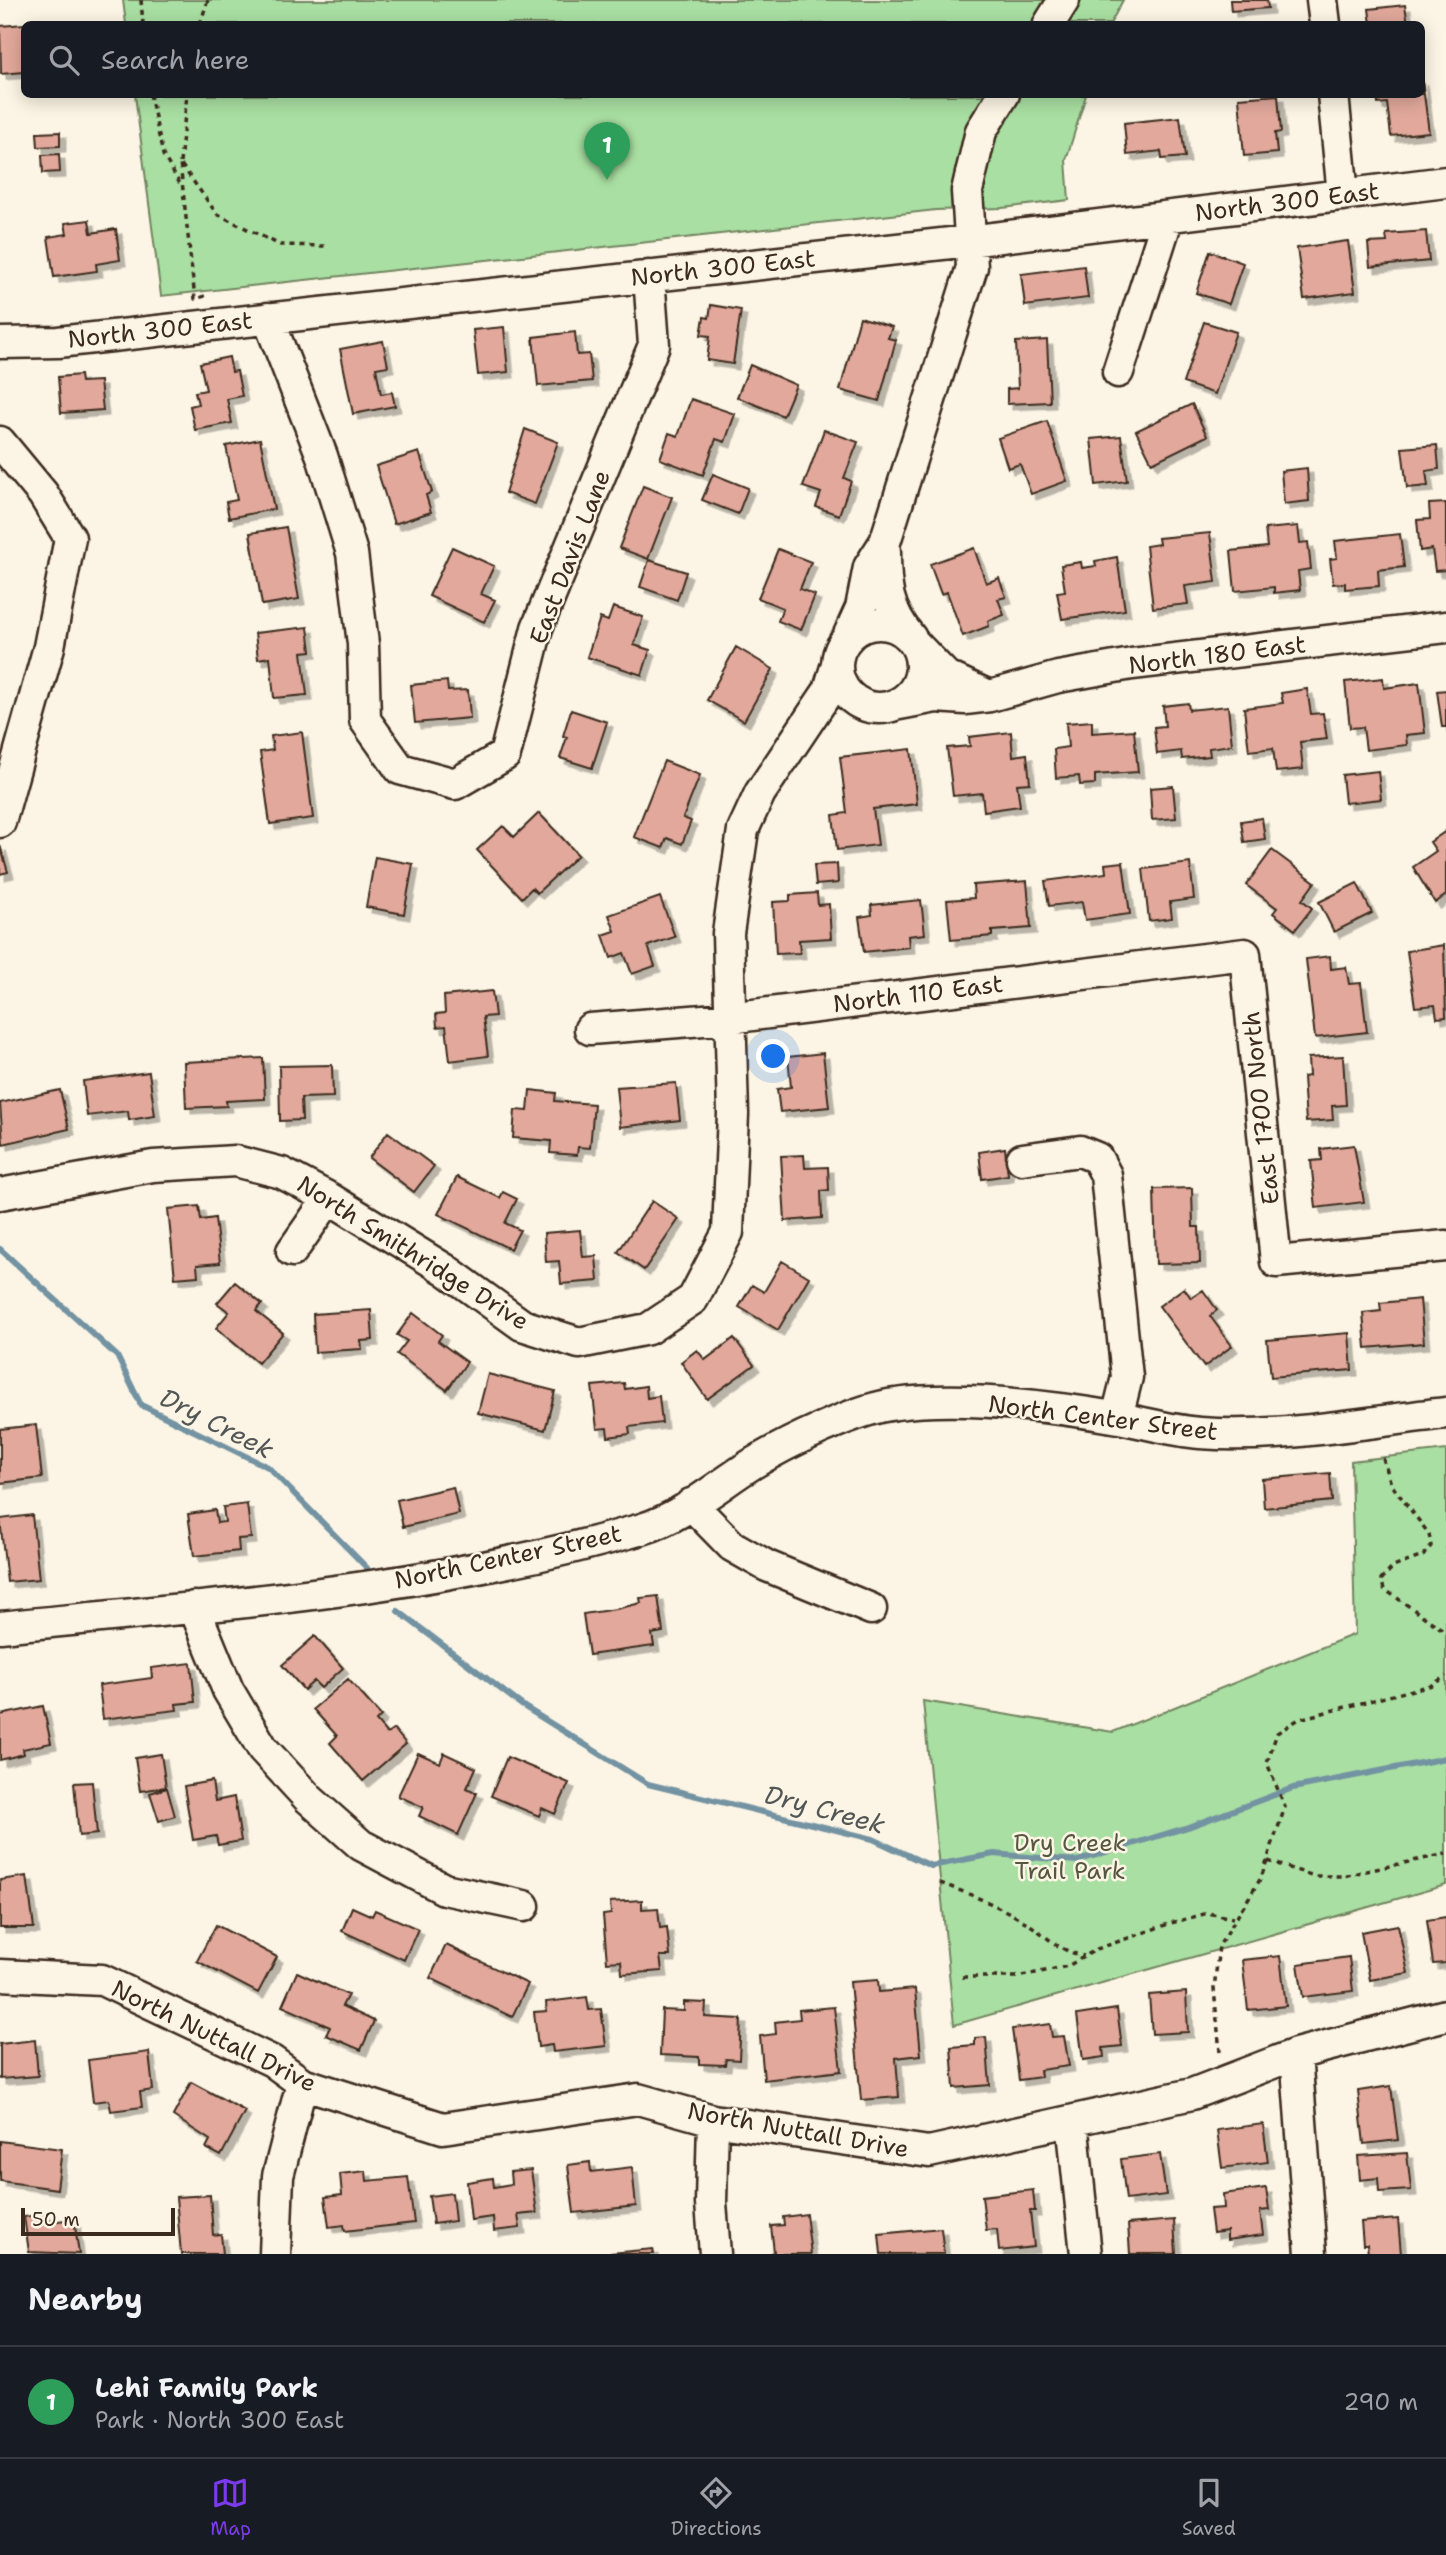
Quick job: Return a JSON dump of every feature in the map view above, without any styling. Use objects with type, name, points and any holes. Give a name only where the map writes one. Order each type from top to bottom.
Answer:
[{"type":"street","points":[[1051,21],[1064,0]]},
{"type":"street","points":[[1322,0],[1325,21]]},
{"type":"street","points":[[729,1018],[728,933],[743,830],[760,793],[825,697],[862,608],[869,567],[885,542],[972,267],[967,191],[981,131],[1002,98]]},
{"type":"street","points":[[1333,98],[1343,195]]},
{"type":"street","name":"North 300 East","points":[[0,343],[58,342],[969,241],[1446,183]]},
{"type":"street","points":[[1118,372],[1168,216]]},
{"type":"street","name":"East Davis Lane","points":[[268,318],[322,456],[352,553],[363,644],[365,720],[400,769],[455,784],[505,755],[537,628],[654,345],[649,276]]},
{"type":"street","points":[[0,442],[43,494],[70,538],[49,647],[0,822]]},
{"type":"street","points":[[885,542],[885,588],[890,608],[914,642],[922,663],[919,681],[909,696],[885,707],[858,702],[845,690],[842,652],[861,628],[879,624],[897,627],[914,642],[946,676],[990,696]]},
{"type":"street","name":"North 180 East","points":[[788,751],[811,730],[839,714],[936,697],[965,699],[990,696],[1058,677],[1132,664],[1446,627]]},
{"type":"street","name":"North 110 East","points":[[590,1029],[729,1018],[1245,954]]},
{"type":"street","name":"East 1700 North","points":[[1245,954],[1276,1262],[1446,1246]]},
{"type":"street","name":"North Smithridge Drive","points":[[0,1194],[153,1166],[235,1161],[282,1173],[329,1198],[446,1270],[522,1325],[579,1343],[648,1329],[694,1299],[728,1232],[733,1114],[729,1018]]},
{"type":"street","points":[[1022,1158],[1080,1151],[1097,1158],[1106,1175],[1127,1377],[1117,1418]]},
{"type":"street","points":[[292,1251],[329,1198]]},
{"type":"street","name":"North Center Street","points":[[0,1627],[194,1607],[413,1579],[546,1554],[649,1527],[691,1504],[754,1463],[833,1424],[893,1404],[958,1402],[1051,1408],[1199,1433],[1298,1431],[1446,1413]]},
{"type":"street","points":[[691,1504],[732,1546],[767,1566],[871,1609]]},
{"type":"street","points":[[194,1607],[228,1690],[263,1749],[309,1799],[361,1845],[444,1889],[523,1906]]},
{"type":"street","name":"North Nuttall Drive","points":[[0,1975],[102,1980],[272,2061],[302,2083],[443,2127],[638,2099],[713,2120],[929,2152],[1192,2094],[1296,2054],[1446,2015]]},
{"type":"street","points":[[1296,2054],[1311,2254]]},
{"type":"street","points":[[275,2254],[278,2176],[302,2083]]},
{"type":"street","points":[[713,2120],[711,2203],[715,2254]]},
{"type":"street","points":[[1072,2120],[1086,2254]]},
{"type":"path","points":[[141,0],[143,21]]},
{"type":"path","points":[[201,21],[208,0]]},
{"type":"path","points":[[151,98],[163,155],[182,187]]},
{"type":"path","points":[[187,98],[180,163],[182,187],[195,299],[205,296]]},
{"type":"path","points":[[180,163],[217,214],[279,245],[325,246]]},
{"type":"path","points":[[1383,1458],[1391,1484],[1429,1534],[1431,1546],[1423,1556],[1393,1567],[1381,1580],[1384,1588],[1446,1632]]},
{"type":"path","points":[[1220,2052],[1214,1989],[1219,1946],[1233,1918],[1261,1878],[1285,1807],[1267,1763],[1277,1733],[1298,1719],[1432,1685],[1446,1676]]},
{"type":"path","points":[[1268,1861],[1314,1876],[1343,1876],[1446,1854]]},
{"type":"path","points":[[940,1884],[973,1895],[1028,1923],[1063,1952],[1086,1956]]},
{"type":"path","points":[[962,1977],[1017,1977],[1068,1966],[1086,1956],[1171,1923],[1208,1913],[1233,1918]]},
{"type":"green space","points":[[123,0],[1123,0],[1112,21],[126,21]]},
{"type":"green space","points":[[135,98],[1085,98],[1066,160],[1069,200],[1002,208],[936,210],[161,296]]},
{"type":"green space","name":"Dry Creek Trail Park","points":[[1446,1450],[1446,1885],[954,2025],[923,1701],[1113,1732],[1355,1634],[1351,1461]]},
{"type":"building","points":[[1230,0],[1267,0],[1268,8],[1231,11]]},
{"type":"building","points":[[1405,5],[1408,21],[1371,21],[1369,9]]},
{"type":"building","points":[[21,24],[21,72],[1,74],[0,26]]},
{"type":"building","points":[[1239,98],[1278,98],[1281,132],[1275,133],[1277,153],[1244,156]]},
{"type":"building","points":[[1377,98],[1425,98],[1429,132],[1391,136],[1387,103],[1378,104]]},
{"type":"building","points":[[1180,117],[1185,157],[1162,159],[1161,151],[1127,155],[1124,123]]},
{"type":"building","points":[[60,132],[60,146],[38,147],[37,133]]},
{"type":"building","points":[[59,154],[60,172],[43,173],[42,155]]},
{"type":"building","points":[[89,220],[91,233],[116,229],[120,260],[96,264],[97,271],[54,277],[48,237],[67,234],[65,223]]},
{"type":"building","points":[[1426,231],[1429,261],[1370,267],[1368,243],[1387,242],[1386,234]]},
{"type":"building","points":[[1348,241],[1355,292],[1304,299],[1297,248]]},
{"type":"building","points":[[1210,251],[1243,263],[1229,304],[1196,293]]},
{"type":"building","points":[[1084,266],[1088,298],[1025,306],[1021,274]]},
{"type":"building","points":[[711,305],[741,310],[733,364],[707,360],[710,336],[701,335],[704,317],[709,318]]},
{"type":"building","points":[[860,317],[892,327],[888,338],[896,340],[879,401],[840,390]]},
{"type":"building","points":[[1204,322],[1236,332],[1215,394],[1183,383]]},
{"type":"building","points":[[504,327],[508,372],[478,375],[473,330]]},
{"type":"building","points":[[575,332],[577,355],[589,354],[592,381],[538,386],[533,337]]},
{"type":"building","points":[[1047,340],[1050,402],[1007,404],[1007,389],[1018,388],[1016,342]]},
{"type":"building","points":[[383,341],[388,366],[376,368],[381,394],[392,392],[395,406],[353,414],[340,349]]},
{"type":"building","points":[[229,357],[232,372],[237,371],[242,396],[227,399],[232,423],[195,430],[190,406],[198,404],[195,392],[206,390],[200,363]]},
{"type":"building","points":[[750,365],[796,385],[783,416],[737,397]]},
{"type":"building","points":[[80,375],[81,382],[100,381],[103,410],[61,413],[58,377]]},
{"type":"building","points":[[691,399],[735,414],[725,442],[716,439],[703,475],[660,459],[669,433],[678,436]]},
{"type":"building","points":[[1192,404],[1207,436],[1152,463],[1136,431]]},
{"type":"building","points":[[1047,421],[1067,481],[1031,494],[1020,464],[1008,468],[998,438]]},
{"type":"building","points":[[525,429],[558,442],[535,504],[505,493]]},
{"type":"building","points":[[824,430],[858,442],[844,478],[851,481],[839,515],[816,507],[821,493],[803,487]]},
{"type":"building","points":[[1121,436],[1127,481],[1096,485],[1091,439]]},
{"type":"building","points":[[260,439],[274,509],[229,518],[226,502],[237,500],[226,446]]},
{"type":"building","points":[[1437,445],[1439,469],[1426,471],[1428,486],[1407,488],[1402,448]]},
{"type":"building","points":[[419,452],[432,492],[426,495],[431,512],[394,524],[376,466]]},
{"type":"building","points":[[1307,468],[1309,501],[1284,504],[1281,471]]},
{"type":"building","points":[[713,474],[748,488],[738,514],[702,500]]},
{"type":"building","points":[[643,486],[672,497],[648,559],[619,548]]},
{"type":"building","points":[[1446,503],[1446,570],[1435,571],[1432,549],[1420,551],[1417,520],[1430,519],[1429,504]]},
{"type":"building","points":[[1298,526],[1300,543],[1308,542],[1311,569],[1298,571],[1300,590],[1274,593],[1274,587],[1235,591],[1231,551],[1267,547],[1265,529]]},
{"type":"building","points":[[286,527],[299,599],[262,605],[250,533]]},
{"type":"building","points":[[1210,533],[1216,582],[1185,586],[1188,604],[1153,608],[1146,546],[1159,544],[1158,538]]},
{"type":"building","points":[[1400,534],[1404,567],[1378,570],[1379,586],[1345,589],[1345,583],[1333,584],[1330,559],[1337,558],[1335,541]]},
{"type":"building","points":[[452,547],[494,566],[481,594],[495,600],[484,622],[429,596]]},
{"type":"building","points":[[974,548],[986,583],[999,578],[1006,597],[998,599],[1004,615],[988,621],[989,626],[963,636],[947,592],[941,594],[930,564]]},
{"type":"building","points":[[778,549],[811,562],[800,589],[815,595],[801,630],[778,621],[783,608],[758,598]]},
{"type":"building","points":[[1117,557],[1125,610],[1062,619],[1057,592],[1065,591],[1061,565],[1081,562],[1082,568],[1096,566],[1095,561]]},
{"type":"building","points":[[649,560],[686,572],[677,600],[640,587]]},
{"type":"building","points":[[613,607],[643,617],[634,645],[650,650],[642,675],[587,657],[600,618],[608,621]]},
{"type":"building","points":[[308,627],[311,651],[302,652],[307,695],[274,698],[270,657],[258,659],[255,633]]},
{"type":"building","points":[[736,647],[773,669],[744,721],[707,700]]},
{"type":"building","points":[[1383,678],[1384,688],[1419,683],[1425,733],[1406,735],[1407,745],[1366,750],[1363,727],[1350,728],[1345,682]]},
{"type":"building","points":[[447,681],[448,691],[468,690],[470,718],[415,723],[411,685]]},
{"type":"building","points":[[1307,689],[1311,714],[1323,713],[1327,739],[1300,742],[1303,769],[1276,772],[1273,748],[1249,751],[1244,708],[1283,703],[1281,693]]},
{"type":"building","points":[[1446,690],[1446,727],[1442,727],[1437,691]]},
{"type":"building","points":[[1188,703],[1189,710],[1228,706],[1232,745],[1209,748],[1210,756],[1182,759],[1181,751],[1157,754],[1154,727],[1165,726],[1163,706]]},
{"type":"building","points":[[571,710],[607,722],[592,768],[560,758],[567,737],[563,736]]},
{"type":"building","points":[[1092,721],[1092,733],[1134,730],[1138,772],[1095,775],[1095,784],[1080,785],[1079,776],[1056,778],[1054,749],[1068,747],[1066,723]]},
{"type":"building","points":[[302,732],[313,818],[270,824],[260,752],[273,750],[271,736]]},
{"type":"building","points":[[1011,732],[1013,756],[1027,754],[1030,783],[1017,784],[1020,806],[984,811],[982,793],[953,796],[947,748],[970,746],[969,737]]},
{"type":"building","points":[[911,749],[917,804],[873,809],[878,845],[837,850],[833,815],[847,813],[840,757]]},
{"type":"building","points":[[664,761],[700,775],[683,818],[691,821],[682,844],[667,838],[663,848],[634,837]]},
{"type":"building","points":[[1378,771],[1381,799],[1345,803],[1342,775]]},
{"type":"building","points":[[1173,786],[1176,818],[1152,820],[1150,788]]},
{"type":"building","points":[[539,813],[578,855],[537,893],[532,888],[522,898],[477,850],[503,826],[514,837]]},
{"type":"building","points":[[1262,818],[1265,839],[1244,842],[1241,821]]},
{"type":"building","points":[[1446,831],[1446,895],[1435,903],[1413,867],[1436,851],[1430,842]]},
{"type":"building","points":[[0,845],[8,872],[0,874]]},
{"type":"building","points":[[1272,850],[1315,882],[1302,900],[1312,908],[1295,930],[1273,913],[1277,908],[1246,885]]},
{"type":"building","points":[[375,857],[413,864],[404,914],[366,907]]},
{"type":"building","points":[[1123,862],[1130,914],[1085,920],[1082,902],[1049,906],[1045,881],[1106,873],[1105,864]]},
{"type":"building","points":[[1190,863],[1194,899],[1170,902],[1172,918],[1149,921],[1143,869]]},
{"type":"building","points":[[837,864],[838,883],[816,885],[814,865]]},
{"type":"building","points":[[1027,881],[1031,928],[992,931],[992,936],[951,940],[947,900],[974,898],[973,885]]},
{"type":"building","points":[[1357,883],[1372,913],[1334,932],[1319,902]]},
{"type":"building","points":[[817,893],[818,905],[829,904],[831,938],[799,940],[800,953],[776,954],[773,902],[790,901],[790,895]]},
{"type":"building","points":[[660,897],[675,937],[648,946],[655,966],[632,974],[624,953],[611,958],[603,935],[615,931],[609,915]]},
{"type":"building","points":[[921,900],[925,934],[908,936],[909,947],[864,952],[859,917],[872,915],[871,905]]},
{"type":"building","points":[[1444,945],[1446,1017],[1437,1018],[1435,1005],[1415,1007],[1407,951]]},
{"type":"building","points":[[1330,956],[1331,969],[1346,967],[1349,984],[1361,983],[1367,1032],[1315,1038],[1306,959]]},
{"type":"building","points":[[492,991],[495,1016],[483,1017],[488,1056],[450,1061],[446,1026],[437,1027],[436,1014],[445,1013],[444,996]]},
{"type":"building","points":[[823,1053],[829,1107],[780,1112],[777,1089],[791,1087],[788,1057]]},
{"type":"building","points":[[1343,1056],[1346,1105],[1332,1106],[1333,1120],[1306,1122],[1303,1077],[1309,1076],[1308,1058]]},
{"type":"building","points":[[263,1058],[265,1099],[226,1101],[227,1106],[186,1108],[184,1062]]},
{"type":"building","points":[[332,1065],[333,1097],[301,1098],[302,1120],[280,1121],[279,1066]]},
{"type":"building","points":[[149,1072],[155,1116],[129,1120],[128,1111],[87,1116],[83,1081]]},
{"type":"building","points":[[676,1083],[680,1120],[620,1127],[616,1087]]},
{"type":"building","points":[[60,1090],[69,1129],[3,1144],[0,1103]]},
{"type":"building","points":[[530,1090],[556,1093],[555,1101],[594,1104],[590,1148],[578,1147],[577,1155],[550,1153],[551,1141],[513,1138],[515,1110],[528,1111]]},
{"type":"building","points":[[388,1132],[434,1166],[414,1192],[369,1158]]},
{"type":"building","points":[[1354,1145],[1364,1202],[1316,1208],[1311,1161],[1322,1160],[1321,1149]]},
{"type":"building","points":[[1005,1148],[1008,1175],[982,1179],[979,1152]]},
{"type":"building","points":[[804,1155],[805,1168],[828,1167],[829,1190],[821,1191],[822,1218],[785,1221],[781,1156]]},
{"type":"building","points":[[457,1177],[500,1198],[503,1192],[517,1199],[505,1223],[520,1230],[510,1249],[438,1214]]},
{"type":"building","points":[[1192,1188],[1193,1227],[1199,1227],[1200,1263],[1156,1264],[1154,1189]]},
{"type":"building","points":[[652,1201],[679,1219],[644,1270],[618,1252]]},
{"type":"building","points":[[199,1206],[201,1220],[215,1218],[220,1263],[197,1265],[198,1276],[175,1278],[168,1209]]},
{"type":"building","points":[[580,1230],[583,1257],[596,1256],[598,1281],[561,1284],[559,1261],[546,1262],[544,1233]]},
{"type":"building","points":[[782,1261],[809,1277],[778,1330],[739,1307],[752,1285],[764,1292]]},
{"type":"building","points":[[235,1282],[262,1304],[256,1311],[283,1333],[258,1363],[216,1328],[229,1312],[217,1303]]},
{"type":"building","points":[[1184,1288],[1191,1298],[1203,1290],[1217,1310],[1210,1316],[1232,1346],[1204,1367],[1159,1306]]},
{"type":"building","points":[[1420,1299],[1424,1343],[1366,1348],[1363,1313],[1381,1311],[1380,1303]]},
{"type":"building","points":[[371,1310],[373,1340],[361,1341],[362,1349],[315,1352],[313,1314]]},
{"type":"building","points":[[413,1313],[442,1335],[438,1341],[467,1362],[447,1390],[397,1354],[407,1341],[397,1335]]},
{"type":"building","points":[[1349,1333],[1352,1370],[1271,1377],[1267,1340]]},
{"type":"building","points":[[734,1338],[754,1365],[707,1399],[681,1362],[697,1350],[705,1360]]},
{"type":"building","points":[[488,1374],[555,1391],[545,1430],[478,1413]]},
{"type":"building","points":[[624,1383],[625,1389],[646,1386],[647,1398],[659,1396],[662,1423],[629,1427],[630,1434],[608,1437],[607,1428],[597,1429],[592,1386]]},
{"type":"building","points":[[36,1425],[42,1478],[0,1483],[0,1429]]},
{"type":"building","points":[[1330,1473],[1332,1501],[1264,1508],[1262,1479]]},
{"type":"building","points":[[453,1487],[459,1514],[403,1527],[397,1500]]},
{"type":"building","points":[[247,1504],[251,1538],[238,1539],[239,1551],[194,1556],[188,1514],[215,1510],[217,1523],[225,1522],[223,1507]]},
{"type":"building","points":[[32,1515],[39,1579],[7,1582],[0,1519]]},
{"type":"building","points":[[658,1596],[663,1632],[652,1634],[654,1646],[589,1655],[583,1614],[641,1603],[640,1598]]},
{"type":"building","points":[[315,1636],[343,1668],[321,1688],[314,1681],[304,1690],[282,1665]]},
{"type":"building","points":[[191,1663],[195,1702],[176,1704],[177,1710],[103,1719],[99,1685],[152,1678],[151,1668]]},
{"type":"building","points":[[348,1679],[381,1716],[376,1721],[387,1734],[394,1729],[406,1744],[363,1781],[330,1743],[337,1736],[313,1709]]},
{"type":"building","points":[[43,1706],[51,1743],[23,1749],[24,1754],[0,1760],[0,1715]]},
{"type":"building","points":[[418,1753],[440,1763],[444,1753],[476,1768],[467,1788],[477,1793],[458,1835],[419,1816],[423,1807],[398,1796]]},
{"type":"building","points":[[161,1754],[166,1787],[140,1791],[135,1758]]},
{"type":"building","points":[[507,1757],[569,1783],[555,1814],[542,1808],[539,1816],[491,1796]]},
{"type":"building","points":[[212,1781],[215,1801],[234,1797],[241,1841],[218,1845],[216,1836],[193,1840],[184,1786]]},
{"type":"building","points":[[92,1782],[97,1834],[79,1836],[74,1783]]},
{"type":"building","points":[[167,1788],[175,1816],[159,1821],[150,1793]]},
{"type":"building","points":[[27,1876],[34,1928],[0,1928],[0,1880]]},
{"type":"building","points":[[642,1900],[642,1909],[658,1908],[660,1928],[667,1927],[670,1956],[660,1956],[662,1971],[622,1974],[621,1961],[607,1962],[603,1915],[611,1914],[610,1902]]},
{"type":"building","points":[[352,1907],[372,1916],[375,1910],[418,1929],[404,1960],[342,1931]]},
{"type":"building","points":[[1446,1917],[1446,1963],[1433,1964],[1427,1920]]},
{"type":"building","points":[[216,1925],[277,1957],[258,1993],[197,1961]]},
{"type":"building","points":[[1398,1925],[1408,1973],[1370,1980],[1361,1932]]},
{"type":"building","points":[[446,1945],[528,1984],[512,2017],[430,1978]]},
{"type":"building","points":[[1280,1956],[1286,2006],[1248,2010],[1242,1960]]},
{"type":"building","points":[[1349,1957],[1353,1991],[1303,1997],[1298,1964]]},
{"type":"building","points":[[297,1972],[348,1995],[342,2006],[374,2021],[361,2050],[326,2035],[330,2027],[282,2006]]},
{"type":"building","points":[[878,1980],[879,1992],[915,1989],[921,2055],[896,2058],[899,2097],[861,2100],[850,1982]]},
{"type":"building","points":[[1186,1992],[1188,2032],[1152,2034],[1149,1995]]},
{"type":"building","points":[[587,1997],[589,2010],[601,2009],[606,2046],[553,2052],[552,2045],[538,2047],[534,2012],[547,2011],[546,2002]]},
{"type":"building","points":[[684,2002],[706,2003],[705,2017],[741,2019],[739,2060],[726,2059],[725,2065],[699,2064],[699,2057],[660,2055],[662,2010],[684,2011]]},
{"type":"building","points":[[834,2007],[841,2071],[764,2080],[760,2036],[776,2034],[775,2022],[800,2019],[799,2010]]},
{"type":"building","points":[[1117,2009],[1122,2046],[1103,2048],[1104,2057],[1083,2060],[1077,2015]]},
{"type":"building","points":[[1050,2024],[1052,2037],[1064,2036],[1069,2066],[1040,2070],[1041,2077],[1019,2080],[1012,2029]]},
{"type":"building","points":[[986,2037],[990,2085],[954,2088],[951,2047],[975,2045],[975,2038]]},
{"type":"building","points":[[35,2040],[38,2076],[0,2079],[0,2044]]},
{"type":"building","points":[[149,2052],[153,2090],[140,2092],[142,2107],[111,2111],[109,2100],[93,2102],[88,2060]]},
{"type":"building","points":[[191,2082],[245,2111],[221,2156],[206,2148],[210,2140],[173,2116]]},
{"type":"building","points":[[1391,2086],[1398,2140],[1364,2144],[1358,2091]]},
{"type":"building","points":[[1263,2124],[1268,2162],[1222,2168],[1217,2130]]},
{"type":"building","points":[[0,2141],[62,2149],[57,2189],[0,2181]]},
{"type":"building","points":[[1407,2153],[1411,2190],[1379,2192],[1378,2178],[1360,2180],[1358,2156]]},
{"type":"building","points":[[1160,2154],[1166,2195],[1126,2200],[1121,2159]]},
{"type":"building","points":[[590,2162],[591,2172],[632,2167],[636,2206],[574,2213],[568,2165]]},
{"type":"building","points":[[531,2170],[537,2213],[518,2215],[520,2228],[494,2231],[493,2217],[471,2220],[467,2182],[493,2178],[494,2187],[511,2184],[510,2172]]},
{"type":"building","points":[[366,2171],[367,2181],[408,2177],[414,2223],[345,2231],[344,2225],[329,2227],[325,2197],[342,2195],[340,2174]]},
{"type":"building","points":[[1266,2188],[1269,2210],[1260,2211],[1263,2235],[1227,2240],[1227,2231],[1213,2233],[1210,2209],[1224,2208],[1223,2194]]},
{"type":"building","points":[[1033,2190],[1035,2211],[1030,2211],[1034,2247],[999,2251],[997,2229],[986,2230],[982,2196]]},
{"type":"building","points":[[452,2193],[455,2221],[433,2224],[429,2196]]},
{"type":"building","points":[[210,2195],[213,2235],[221,2234],[223,2254],[181,2254],[176,2197]]},
{"type":"building","points":[[48,2213],[49,2222],[74,2219],[79,2254],[29,2252],[24,2217]]},
{"type":"building","points":[[806,2214],[811,2254],[770,2254],[774,2252],[771,2226],[784,2225],[783,2217]]},
{"type":"building","points":[[1398,2219],[1401,2254],[1368,2254],[1367,2245],[1363,2245],[1361,2222]]},
{"type":"building","points":[[1174,2220],[1176,2254],[1130,2254],[1128,2224]]},
{"type":"building","points":[[941,2228],[944,2254],[881,2254],[879,2234]]},
{"type":"building","points":[[653,2249],[654,2254],[611,2254],[611,2253]]},
{"type":"waterway","name":"Dry Creek","points":[[0,1249],[117,1356],[141,1405],[268,1467],[367,1568]]},
{"type":"waterway","name":"Dry Creek","points":[[398,1611],[523,1706],[648,1784],[873,1839],[931,1866],[994,1854],[1077,1861],[1188,1827],[1293,1788],[1446,1758]]},
{"type":"place","name":"Lehi Family Park","points":[[607,180]]}]
